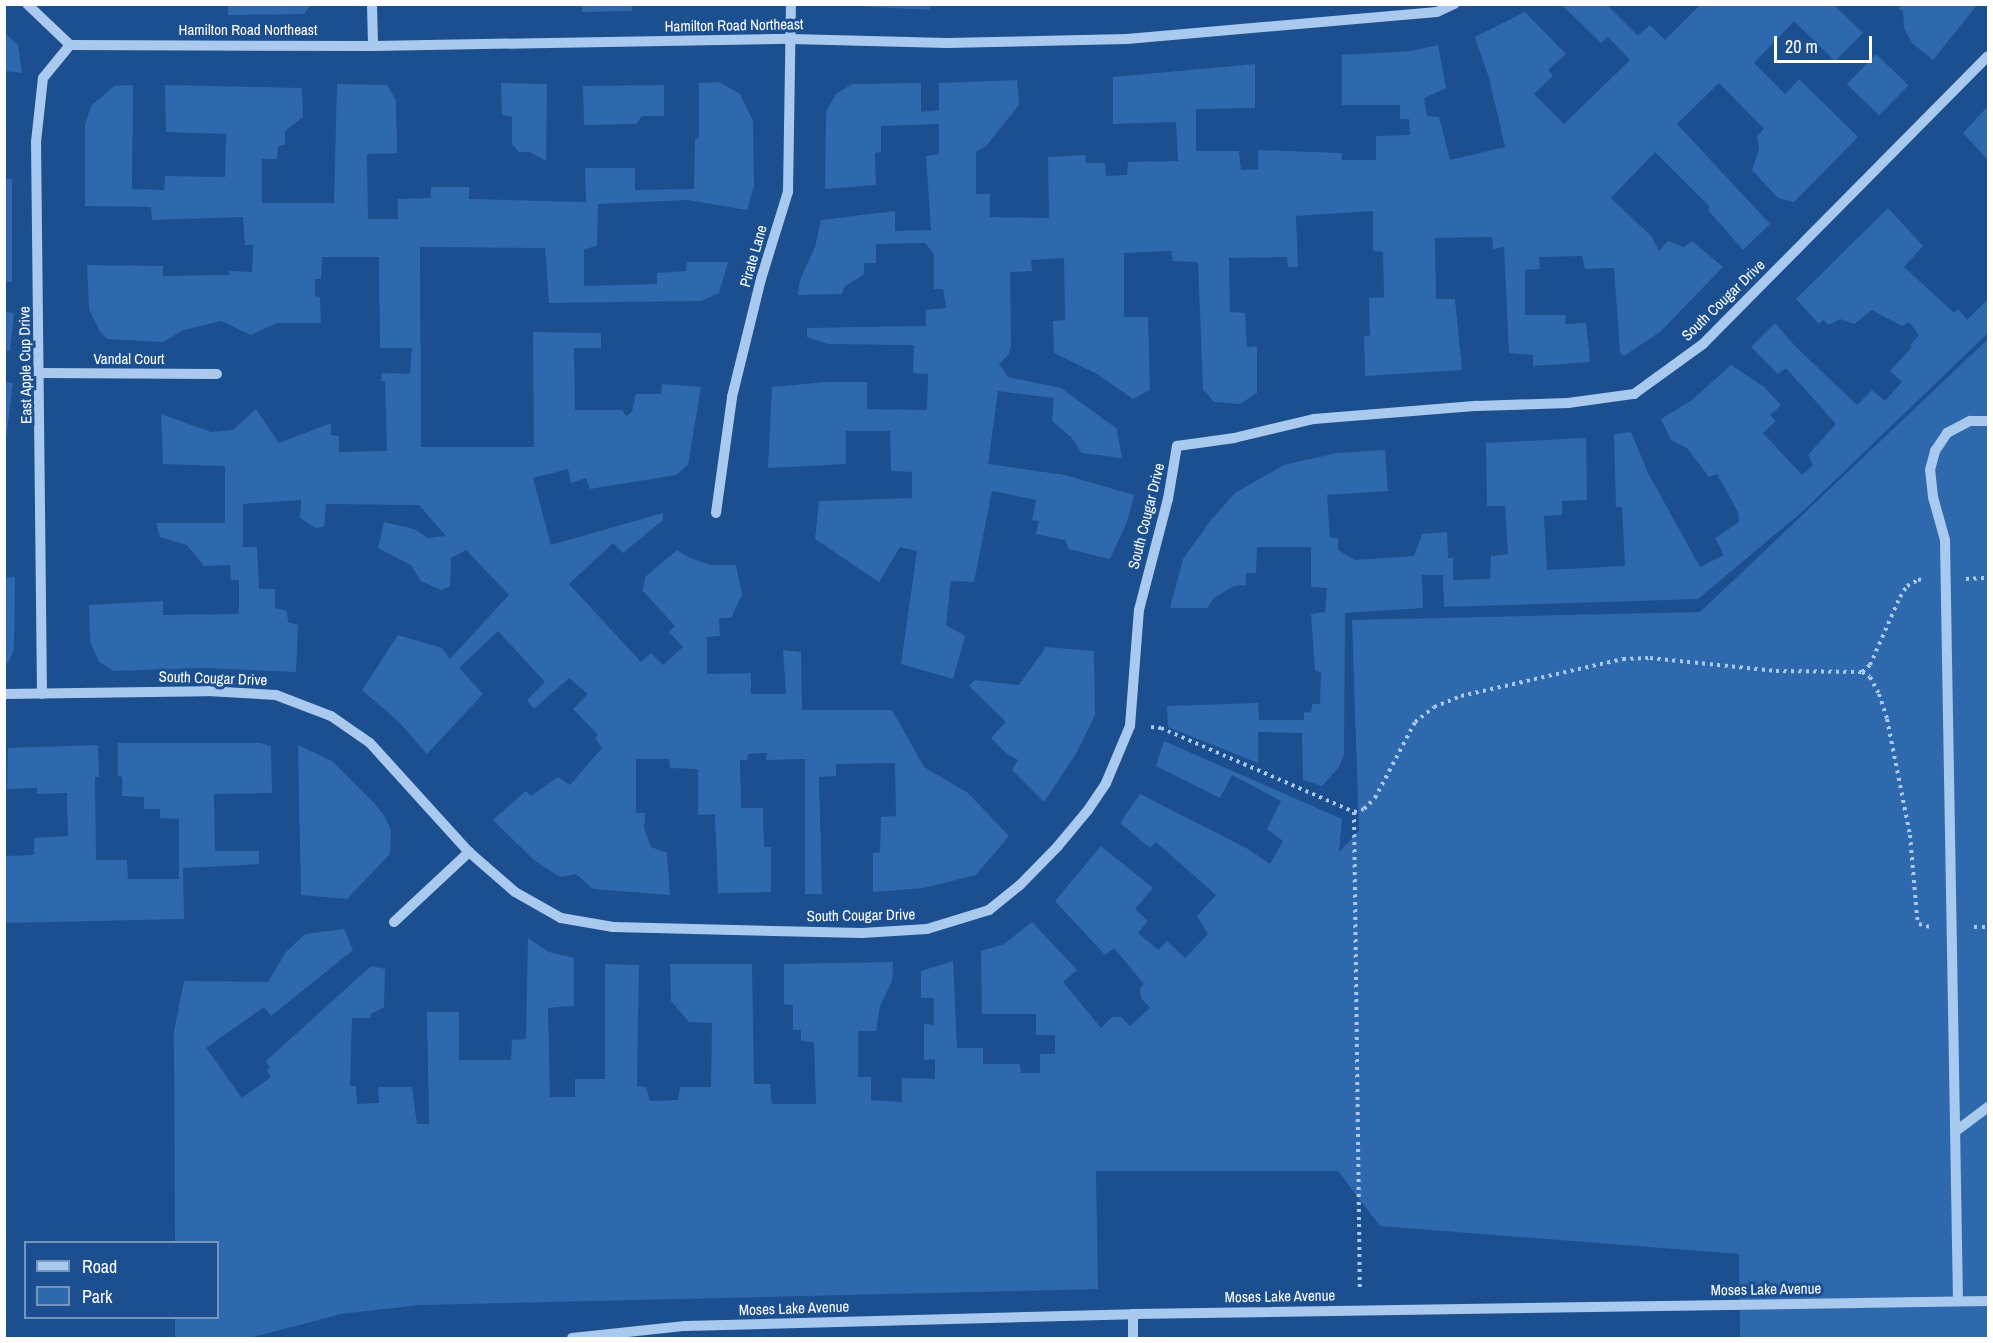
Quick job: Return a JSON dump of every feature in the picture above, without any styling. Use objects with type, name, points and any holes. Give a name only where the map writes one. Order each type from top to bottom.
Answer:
[{"type":"street","points":[[27,4],[70,45]]},
{"type":"street","points":[[372,4],[373,46]]},
{"type":"street","name":"Pirate Lane","points":[[716,513],[732,397],[761,279],[788,192],[791,4]]},
{"type":"street","name":"Hamilton Road Northeast","points":[[70,45],[373,46],[791,39],[947,43],[1127,39],[1437,12],[1454,4]]},
{"type":"street","name":"East Apple Cup Drive","points":[[42,694],[36,142],[44,78],[70,45]]},
{"type":"street","name":"South Cougar Drive","points":[[4,694],[207,691],[276,695],[330,716],[370,743],[469,852],[515,892],[561,918],[613,927],[862,933],[927,929],[989,910],[1019,886],[1058,846],[1088,810],[1106,783],[1130,726],[1138,610],[1168,499],[1177,446],[1234,438],[1314,419],[1477,406],[1568,403],[1634,394],[1703,344],[1989,56]]},
{"type":"street","name":"Vandal Court","points":[[40,373],[217,374]]},
{"type":"street","points":[[1958,1301],[1945,540],[1933,497],[1930,470],[1935,451],[1947,433],[1970,421],[1989,421]]},
{"type":"street","points":[[394,922],[469,852]]},
{"type":"street","points":[[1956,1131],[1989,1107]]},
{"type":"street","name":"Moses Lake Avenue","points":[[572,1338],[685,1326],[1133,1314],[1989,1301]]},
{"type":"street","points":[[1133,1314],[1133,1338]]},
{"type":"path","points":[[1862,672],[1870,665],[1907,586],[1918,580],[1989,578]]},
{"type":"path","points":[[1161,728],[1354,812],[1364,808],[1375,798],[1415,722],[1434,707],[1461,696],[1623,659],[1650,658],[1776,671],[1862,672],[1870,677],[1880,694],[1898,764],[1910,835],[1917,917],[1924,927],[1989,927]]},
{"type":"path","points":[[1354,812],[1360,1310]]},
{"type":"green space","points":[[228,4],[311,5],[304,14],[228,15]]},
{"type":"green space","points":[[1902,4],[1977,5],[1933,60],[1912,43],[1904,28],[1903,11],[1899,9]]},
{"type":"green space","points":[[582,5],[632,5],[632,11],[582,12]]},
{"type":"green space","points":[[930,5],[930,10],[858,6]]},
{"type":"green space","points":[[1562,5],[1610,5],[1609,7],[1638,36],[1650,25],[1665,40],[1700,5],[1834,5],[1863,33],[1835,61],[1794,21],[1754,63],[1785,94],[1799,79],[1858,137],[1794,202],[1778,198],[1752,170],[1759,149],[1757,136],[1764,129],[1719,83],[1677,124],[1770,224],[1743,250],[1708,210],[1710,207],[1655,152],[1611,198],[1652,237],[1659,251],[1668,241],[1684,247],[1692,241],[1723,267],[1660,332],[1624,356],[1620,353],[1614,268],[1585,269],[1582,256],[1539,257],[1540,269],[1525,270],[1525,315],[1566,315],[1565,324],[1586,323],[1590,362],[1533,366],[1533,355],[1509,353],[1504,247],[1493,249],[1492,237],[1435,238],[1436,299],[1455,299],[1462,370],[1365,376],[1364,337],[1370,335],[1369,298],[1384,297],[1383,252],[1373,251],[1373,211],[1296,216],[1298,267],[1288,267],[1287,257],[1229,258],[1230,312],[1245,313],[1247,347],[1257,346],[1257,393],[1240,404],[1214,402],[1203,389],[1198,262],[1173,261],[1171,251],[1124,253],[1124,317],[1148,317],[1150,390],[1133,399],[1097,374],[1054,353],[1053,321],[1065,320],[1064,258],[1031,260],[1032,271],[1010,272],[1011,346],[1009,354],[999,364],[1008,377],[1061,388],[1117,429],[1122,458],[1082,453],[1071,437],[1052,421],[1054,398],[998,391],[988,464],[1065,475],[1134,495],[1127,522],[1110,559],[1069,549],[1065,540],[1036,534],[1039,521],[1032,520],[1036,500],[992,491],[974,582],[951,581],[946,625],[965,636],[953,679],[901,664],[917,551],[900,547],[879,582],[815,539],[819,501],[912,498],[912,472],[891,471],[890,431],[846,431],[846,464],[768,468],[772,387],[827,382],[867,382],[867,409],[927,410],[928,374],[913,373],[914,345],[828,344],[807,337],[807,328],[926,326],[926,310],[946,308],[943,289],[934,289],[934,254],[925,243],[876,244],[876,263],[864,263],[864,274],[844,287],[842,294],[798,295],[800,280],[815,247],[821,220],[895,211],[895,231],[931,230],[926,156],[939,154],[939,124],[881,126],[881,152],[875,153],[876,185],[825,189],[826,111],[836,94],[852,84],[921,83],[921,112],[939,110],[939,83],[1017,80],[1019,105],[986,146],[976,152],[976,194],[990,194],[990,217],[1049,218],[1048,157],[1085,155],[1086,163],[1105,163],[1106,176],[1127,175],[1128,162],[1178,161],[1176,122],[1113,124],[1113,77],[1255,64],[1255,108],[1196,109],[1196,151],[1239,151],[1241,170],[1258,169],[1258,150],[1342,153],[1342,160],[1376,160],[1376,136],[1410,135],[1409,119],[1400,119],[1400,105],[1342,105],[1342,55],[1411,51],[1438,45],[1446,88],[1424,98],[1427,116],[1439,117],[1450,160],[1505,147],[1489,78],[1475,37],[1525,12],[1566,54],[1548,70],[1553,76],[1534,94],[1564,124],[1630,60],[1608,37],[1601,43]]},
{"type":"green space","points":[[5,33],[18,45],[22,73],[5,71]]},
{"type":"green space","points":[[1876,54],[1908,85],[1879,115],[1847,84]]},
{"type":"green space","points":[[719,82],[740,94],[753,121],[754,186],[747,210],[688,200],[598,204],[597,246],[584,249],[584,286],[657,284],[657,273],[686,271],[687,262],[728,262],[719,293],[701,301],[549,303],[545,248],[420,247],[421,447],[534,447],[533,332],[601,333],[601,348],[574,348],[575,410],[622,410],[626,416],[632,412],[636,394],[661,394],[662,384],[701,387],[688,465],[676,475],[590,489],[586,478],[571,483],[568,469],[533,478],[551,545],[663,513],[663,520],[623,553],[613,543],[569,584],[641,662],[651,653],[663,665],[683,647],[669,632],[675,626],[643,591],[645,577],[677,550],[690,558],[711,565],[736,565],[742,595],[731,618],[719,618],[720,636],[707,637],[707,674],[751,673],[751,694],[786,694],[783,650],[801,652],[802,710],[892,710],[924,767],[968,793],[1009,836],[976,875],[924,888],[873,892],[873,853],[880,852],[881,817],[896,816],[895,763],[836,764],[836,776],[819,777],[822,894],[805,894],[805,759],[766,760],[767,753],[748,754],[747,760],[740,760],[741,808],[763,808],[764,847],[771,847],[771,892],[718,893],[715,814],[698,815],[698,769],[670,768],[669,759],[636,759],[636,813],[645,813],[644,828],[651,847],[667,853],[670,895],[593,889],[576,874],[560,877],[535,861],[493,820],[526,791],[531,796],[558,777],[570,785],[602,748],[595,738],[598,735],[573,709],[588,694],[569,678],[534,709],[527,700],[545,682],[498,631],[459,668],[483,694],[427,754],[399,722],[362,690],[398,635],[442,648],[450,659],[509,595],[466,550],[451,558],[450,586],[441,590],[421,581],[411,565],[378,548],[384,522],[414,529],[428,538],[446,536],[419,505],[326,504],[324,527],[315,528],[300,518],[301,500],[243,504],[243,547],[257,547],[259,589],[275,589],[275,608],[287,611],[288,622],[298,625],[296,672],[204,668],[114,671],[99,662],[90,641],[89,605],[163,601],[163,615],[239,614],[239,580],[231,580],[230,565],[204,566],[187,545],[160,537],[156,523],[225,523],[225,466],[163,464],[161,414],[211,432],[233,430],[256,409],[279,443],[331,423],[331,435],[339,436],[339,452],[387,451],[385,381],[381,381],[382,373],[410,374],[412,348],[380,348],[379,257],[322,257],[321,279],[315,279],[315,296],[320,297],[321,323],[277,323],[251,335],[221,321],[184,330],[163,342],[107,339],[99,330],[89,309],[87,265],[163,266],[163,276],[229,275],[229,271],[252,272],[253,245],[245,245],[243,217],[152,220],[151,207],[85,206],[85,125],[91,106],[114,86],[133,85],[132,189],[164,190],[165,176],[225,177],[226,134],[166,132],[165,85],[302,88],[303,117],[285,131],[285,145],[278,146],[277,159],[262,159],[262,203],[334,203],[337,84],[387,85],[396,100],[397,153],[367,154],[368,219],[398,219],[398,199],[431,198],[431,187],[469,187],[469,199],[586,202],[585,168],[635,168],[635,190],[694,189],[695,139],[699,138],[699,83]]},
{"type":"green space","points":[[501,83],[547,84],[546,161],[530,152],[519,152],[512,144],[512,117],[502,115]]},
{"type":"green space","points":[[664,85],[664,116],[642,116],[636,124],[584,125],[583,86]]},
{"type":"green space","points":[[1988,106],[1988,160],[1963,133]]},
{"type":"green space","points":[[5,179],[12,179],[12,282],[5,282]]},
{"type":"green space","points":[[1888,208],[1923,246],[1904,267],[1954,313],[1958,309],[1967,320],[1988,299],[1988,333],[1803,511],[1698,599],[1444,607],[1443,575],[1422,575],[1423,608],[1345,613],[1344,755],[1339,767],[1322,786],[1303,780],[1302,733],[1258,732],[1258,763],[1168,727],[1167,706],[1258,703],[1259,720],[1304,720],[1304,712],[1311,713],[1312,704],[1320,704],[1321,673],[1315,670],[1311,614],[1325,612],[1327,588],[1311,587],[1311,547],[1257,547],[1256,573],[1246,573],[1246,585],[1234,586],[1214,598],[1207,608],[1170,608],[1183,559],[1211,520],[1235,493],[1284,465],[1337,453],[1385,450],[1388,491],[1327,495],[1330,538],[1338,538],[1338,550],[1355,560],[1414,556],[1422,534],[1447,532],[1448,558],[1453,558],[1453,580],[1490,579],[1491,556],[1508,554],[1505,506],[1487,506],[1486,443],[1586,438],[1587,500],[1562,501],[1562,515],[1544,516],[1547,570],[1625,566],[1622,507],[1616,507],[1614,434],[1631,432],[1648,473],[1700,567],[1724,555],[1715,538],[1739,522],[1738,512],[1717,474],[1709,477],[1687,448],[1671,440],[1661,419],[1692,400],[1731,365],[1764,387],[1781,405],[1770,415],[1776,421],[1763,433],[1802,475],[1813,465],[1808,455],[1836,424],[1786,368],[1778,374],[1751,347],[1775,323],[1797,348],[1857,405],[1872,390],[1885,401],[1902,382],[1890,371],[1912,347],[1910,345],[1919,335],[1909,322],[1902,326],[1872,310],[1854,324],[1840,319],[1829,325],[1823,320],[1819,324],[1796,299]]},
{"type":"green space","points":[[5,312],[14,313],[10,351],[4,350]]},
{"type":"green space","points":[[1988,339],[1988,1338],[1740,1338],[1739,1254],[1380,1226],[1338,1171],[1096,1171],[1098,1289],[420,1305],[341,1314],[249,1338],[175,1338],[175,1319],[219,1319],[219,1241],[175,1241],[174,1031],[184,981],[268,982],[286,952],[305,934],[344,929],[353,950],[271,1016],[264,1007],[206,1048],[242,1098],[271,1077],[266,1061],[371,966],[385,969],[384,1007],[371,1014],[370,1018],[352,1018],[350,1086],[356,1086],[357,1104],[379,1103],[378,1087],[412,1087],[417,1124],[429,1124],[427,1012],[459,1012],[459,1060],[511,1060],[512,1040],[526,1039],[528,938],[549,952],[574,958],[574,1006],[548,1008],[550,1097],[575,1097],[575,1079],[605,1079],[605,964],[639,965],[637,1086],[646,1087],[650,1101],[678,1100],[680,1087],[711,1087],[712,1023],[689,1022],[671,1001],[670,964],[752,964],[754,1084],[770,1084],[772,1104],[816,1104],[814,1042],[801,1041],[801,1030],[793,1030],[793,1005],[784,1004],[784,964],[893,962],[892,981],[880,1006],[876,1031],[858,1031],[858,1077],[871,1077],[871,1100],[902,1102],[902,1078],[935,1079],[935,1059],[924,1060],[924,1024],[934,1025],[934,998],[921,998],[921,971],[953,961],[957,1048],[983,1048],[983,1064],[1020,1064],[1021,1073],[1040,1073],[1040,1054],[1055,1054],[1055,1035],[1036,1035],[1036,1014],[982,1014],[981,951],[1004,944],[1032,922],[1077,970],[1063,982],[1101,1028],[1112,1017],[1121,1017],[1130,1026],[1150,1008],[1141,998],[1140,988],[1144,984],[1114,948],[1105,955],[1055,901],[1101,846],[1153,888],[1135,909],[1148,921],[1138,933],[1158,950],[1167,941],[1185,958],[1208,934],[1197,916],[1216,895],[1156,842],[1150,848],[1120,823],[1140,794],[1248,849],[1270,864],[1283,841],[1267,829],[1281,801],[1232,775],[1220,798],[1156,766],[1164,741],[1342,819],[1339,852],[1359,831],[1352,620],[1700,612]]},
{"type":"green space","points":[[5,382],[13,383],[4,456]]},
{"type":"green space","points":[[15,577],[14,649],[9,661],[5,664],[5,578]]},
{"type":"green space","points":[[1046,647],[1094,651],[1095,715],[1077,752],[1044,802],[1012,770],[1018,760],[1007,754],[991,738],[1006,722],[969,686],[975,680],[1019,685]]},
{"type":"green space","points":[[118,743],[260,743],[271,746],[272,793],[214,794],[215,851],[259,851],[259,864],[183,868],[184,919],[5,923],[5,856],[34,855],[34,838],[68,836],[67,793],[37,794],[37,788],[7,789],[8,748],[98,745],[99,777],[95,777],[96,860],[127,860],[128,879],[179,879],[179,819],[160,818],[160,809],[144,809],[144,797],[122,796],[122,777],[118,776]]},
{"type":"green space","points":[[298,745],[332,761],[373,802],[384,815],[391,830],[390,854],[347,899],[301,895]]}]
